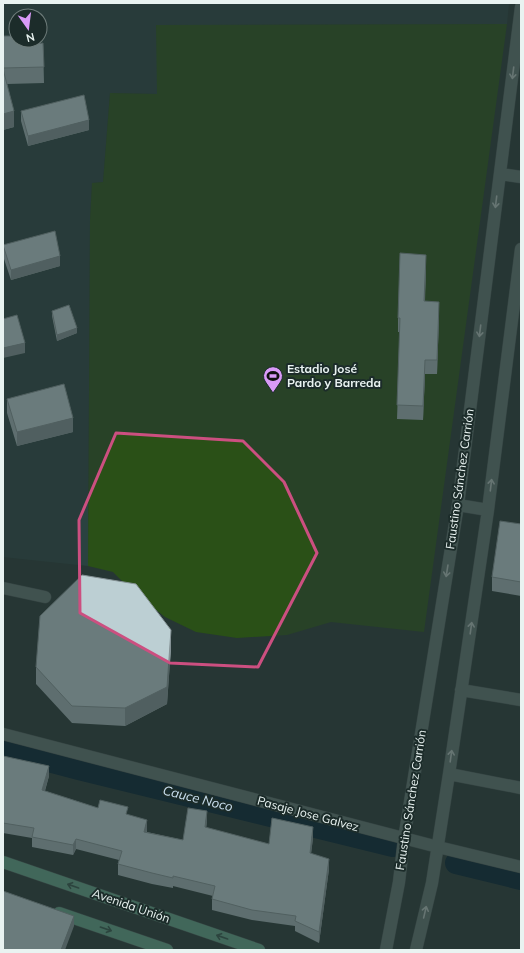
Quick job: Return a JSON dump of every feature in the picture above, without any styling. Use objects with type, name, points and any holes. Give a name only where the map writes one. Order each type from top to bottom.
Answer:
[{"type":"main road","name":"Avenida Unión","points":[[3,862],[259,950]]},
{"type":"main road","points":[[48,910],[166,950]]},
{"type":"street","name":"Faustino Sánchez Carrión","points":[[386,950],[399,882],[404,838],[458,505],[521,7]]},
{"type":"street","points":[[500,174],[521,177]]},
{"type":"street","points":[[416,950],[432,883],[449,774],[488,510],[521,250]]},
{"type":"street","points":[[458,505],[488,510]]},
{"type":"street","points":[[3,588],[45,597]]},
{"type":"street","points":[[461,690],[521,700]]},
{"type":"street","name":"Pasaje Jose Galvez","points":[[3,734],[438,847],[521,867]]},
{"type":"street","points":[[449,774],[521,788]]},
{"type":"highlighted area","points":[[116,433],[243,441],[284,482],[317,553],[258,667],[170,663],[80,613],[79,520]]},
{"type":"shaded area","points":[[3,3],[509,3],[507,24],[212,25],[157,94],[110,93],[103,182],[92,183],[90,220],[88,566],[3,557]]},
{"type":"green space","name":"Estadio José Pardo y Barreda","points":[[507,24],[424,632],[331,622],[287,635],[237,638],[196,632],[165,617],[131,590],[113,572],[88,566],[90,220],[92,183],[103,182],[110,93],[157,94],[156,25]]},
{"type":"building","points":[[3,36],[8,36],[8,48],[43,48],[44,67],[3,68]]},
{"type":"building","points":[[3,69],[14,111],[3,114]]},
{"type":"building","points":[[84,95],[89,120],[28,136],[21,111]]},
{"type":"building","points":[[55,231],[60,256],[11,270],[3,245]]},
{"type":"building","points":[[400,253],[426,255],[424,301],[439,302],[437,360],[425,360],[423,406],[397,405],[400,318],[398,318]]},
{"type":"building","points":[[69,305],[77,328],[57,335],[52,311]]},
{"type":"building","points":[[17,315],[25,343],[3,348],[3,319]]},
{"type":"building","points":[[64,384],[73,418],[17,432],[7,399]]},
{"type":"building","points":[[500,521],[521,524],[521,582],[492,577]]},
{"type":"building","points":[[82,575],[136,584],[171,630],[167,687],[125,708],[72,706],[36,667],[40,616]]},
{"type":"building","points":[[3,756],[49,766],[42,790],[98,808],[100,800],[128,807],[126,814],[147,820],[144,832],[183,840],[188,808],[207,811],[205,827],[269,844],[272,818],[313,827],[310,853],[329,859],[319,932],[295,921],[296,916],[252,910],[212,899],[215,886],[173,876],[173,878],[118,864],[122,851],[76,839],[73,845],[32,837],[34,828],[3,823]]},
{"type":"building","points":[[3,891],[74,916],[61,950],[3,950]]},
{"type":"waterway","name":"Cauce Noco","points":[[3,749],[393,846]]},
{"type":"waterway","name":"Cauce Noco","points":[[456,863],[521,879]]},
{"type":"place","name":"Estadio José Pardo y Barreda","points":[[273,393]]}]
